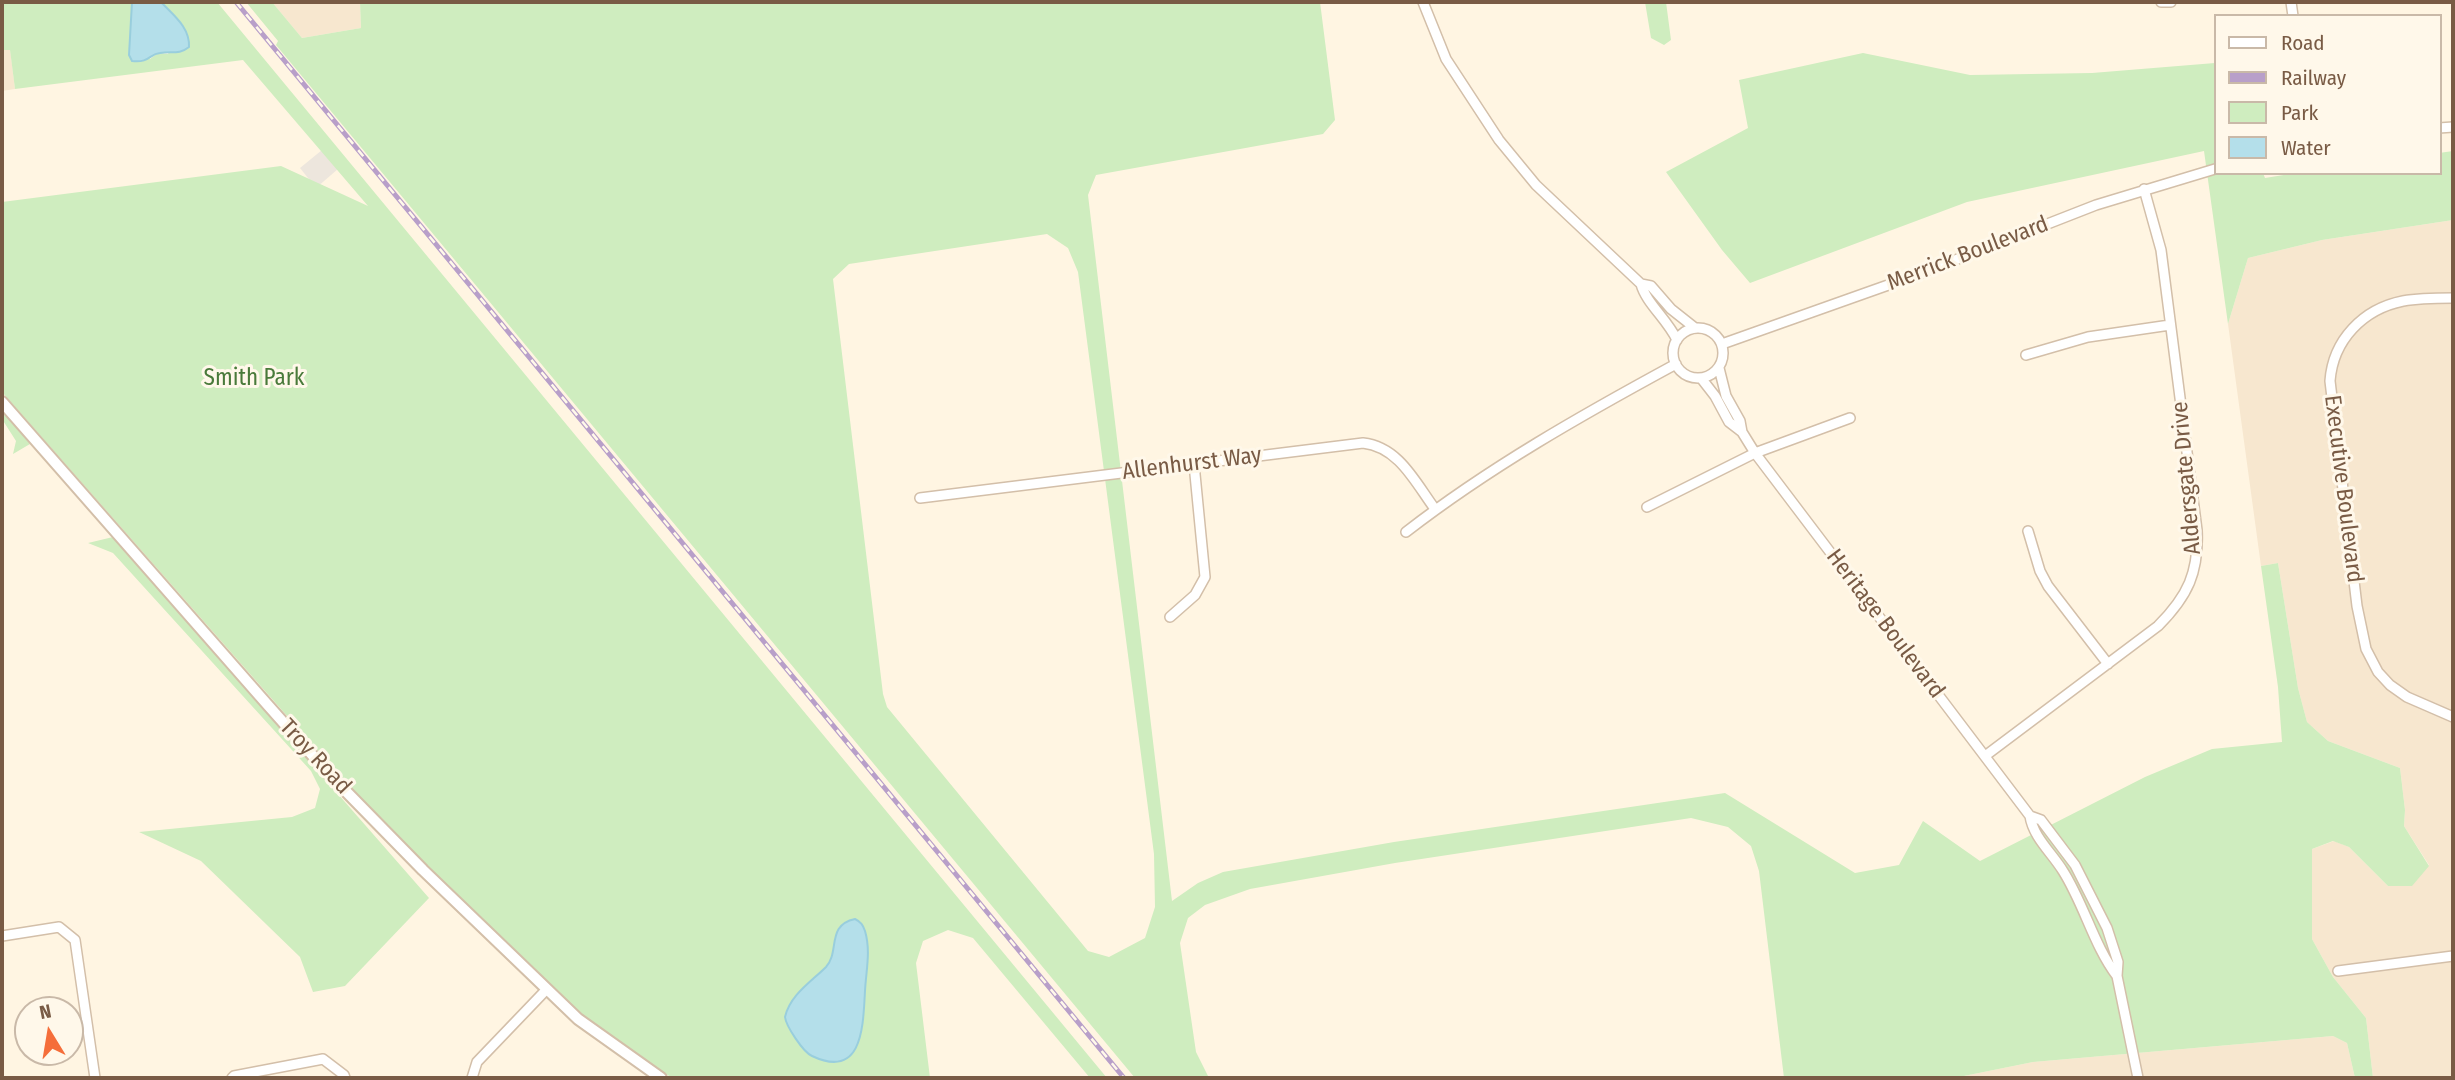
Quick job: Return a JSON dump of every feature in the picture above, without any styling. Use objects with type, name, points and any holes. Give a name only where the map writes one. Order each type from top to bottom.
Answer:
[{"type":"street","points":[[1423,2],[1446,59],[1499,140],[1536,186],[1641,284],[1651,286],[1671,309],[1695,328],[1711,331],[1722,344],[1724,356],[1719,368],[1701,379],[1689,377],[1675,364],[1673,349],[1685,332],[1695,328]]},
{"type":"street","name":"Merrick Boulevard","points":[[1722,344],[1910,277],[2083,209],[2214,169]]},
{"type":"street","name":"Aldersgate Drive","points":[[1985,756],[2158,626],[2174,610],[2185,593],[2197,560],[2197,530],[2161,250],[2144,189]]},
{"type":"street","points":[[1641,284],[1644,295],[1670,326],[1677,340]]},
{"type":"street","name":"Executive Boulevard","points":[[2453,298],[2402,301],[2366,316],[2355,326],[2339,349],[2330,381],[2357,606],[2366,649],[2378,672],[2390,685],[2407,697],[2453,717]]},
{"type":"street","points":[[2026,355],[2098,335],[2170,324]]},
{"type":"street","points":[[1406,532],[1509,458],[1675,364]]},
{"type":"street","name":"Heritage Boulevard","points":[[1719,368],[1726,396],[1740,421],[1742,432]]},
{"type":"street","name":"Heritage Boulevard","points":[[1701,379],[1715,396],[1729,422],[1742,432],[1755,453],[2030,816],[2032,828],[2074,889],[2105,961],[2118,976],[2138,1078]]},
{"type":"street","name":"Troy Road","points":[[2,402],[330,775],[432,880],[578,1019],[661,1078]]},
{"type":"street","points":[[1647,506],[1755,453],[1850,418]]},
{"type":"street","name":"Allenhurst Way","points":[[920,498],[1363,443],[1377,444],[1387,449],[1398,459],[1436,509]]},
{"type":"street","points":[[1170,617],[1195,596],[1205,577],[1194,464]]},
{"type":"street","points":[[2028,531],[2040,571],[2048,586],[2108,664]]},
{"type":"street","points":[[2,936],[59,927],[75,940],[95,1078]]},
{"type":"street","points":[[2338,971],[2453,956]]},
{"type":"street","points":[[472,1078],[477,1062],[546,990]]},
{"type":"street","points":[[232,1078],[324,1059],[345,1075],[345,1078]]},
{"type":"shaded area","points":[[272,2],[360,2],[361,28],[302,38]]},
{"type":"shaded area","points":[[10,49],[15,89],[2,91],[2,50]]},
{"type":"shaded area","points":[[322,150],[338,169],[316,188],[300,168]]},
{"type":"shaded area","points":[[2453,220],[2453,1078],[2373,1078],[2366,1018],[2333,977],[2312,939],[2312,849],[2334,841],[2349,847],[2388,886],[2429,865],[2404,826],[2400,768],[2328,741],[2307,722],[2298,688],[2278,563],[2261,566],[2228,324],[2248,258],[2322,240]]},
{"type":"shaded area","points":[[2333,1036],[2347,1043],[2355,1078],[1954,1078],[2033,1062]]},
{"type":"green space","name":"Smith Park","points":[[2,2],[132,2],[131,11],[150,59],[158,53],[168,54],[183,25],[161,2],[217,2],[1107,1078],[1090,1078],[973,938],[948,930],[923,941],[916,963],[930,1078],[672,1078],[571,1010],[375,816],[2,392],[2,202],[281,166],[368,206],[243,60],[15,89],[10,50],[2,50]]},
{"type":"green space","points":[[246,2],[272,2],[302,38],[361,28],[360,2],[1320,2],[1335,120],[1323,134],[1096,175],[1088,195],[1172,901],[1198,883],[1223,872],[1394,842],[1725,793],[1855,873],[1899,865],[1923,821],[1980,861],[2145,777],[2212,749],[2282,742],[2278,687],[2261,566],[2278,563],[2298,688],[2307,722],[2328,741],[2400,768],[2404,826],[2429,866],[2412,886],[2388,886],[2349,847],[2333,841],[2312,849],[2312,939],[2333,977],[2366,1018],[2373,1078],[2355,1078],[2347,1043],[2333,1036],[2033,1062],[1954,1078],[1784,1078],[1759,871],[1751,846],[1728,827],[1691,818],[1395,863],[1250,889],[1205,905],[1188,918],[1180,943],[1196,1052],[1209,1078],[1135,1078],[276,45],[278,41]],"holes":[[[1047,234],[1068,248],[1078,272],[1154,854],[1155,907],[1145,938],[1109,957],[1088,951],[887,707],[883,694],[833,279],[849,264]]]},
{"type":"green space","points":[[1645,2],[1666,2],[1671,40],[1664,45],[1651,38]]},
{"type":"green space","points":[[1863,53],[1970,75],[2092,73],[2214,63],[2214,175],[2264,175],[2265,178],[2284,175],[2441,175],[2441,153],[2453,151],[2453,220],[2322,240],[2248,258],[2228,324],[2204,151],[1967,202],[1750,283],[1722,250],[1666,172],[1748,128],[1739,80]]},
{"type":"green space","points":[[2,410],[30,444],[13,454],[16,441],[2,419]]},
{"type":"green space","points":[[113,537],[429,898],[345,986],[313,992],[300,957],[201,861],[139,832],[292,817],[315,808],[320,789],[311,771],[113,553],[88,543]]},
{"type":"water","points":[[132,2],[161,2],[184,27],[189,47],[179,52],[160,53],[146,60],[132,61],[129,55]]},
{"type":"water","points":[[855,919],[863,927],[868,946],[861,1033],[851,1055],[842,1061],[829,1062],[812,1056],[804,1049],[785,1017],[796,995],[830,961],[840,927]]},
{"type":"railway","points":[[236,2],[1124,1078]]}]
